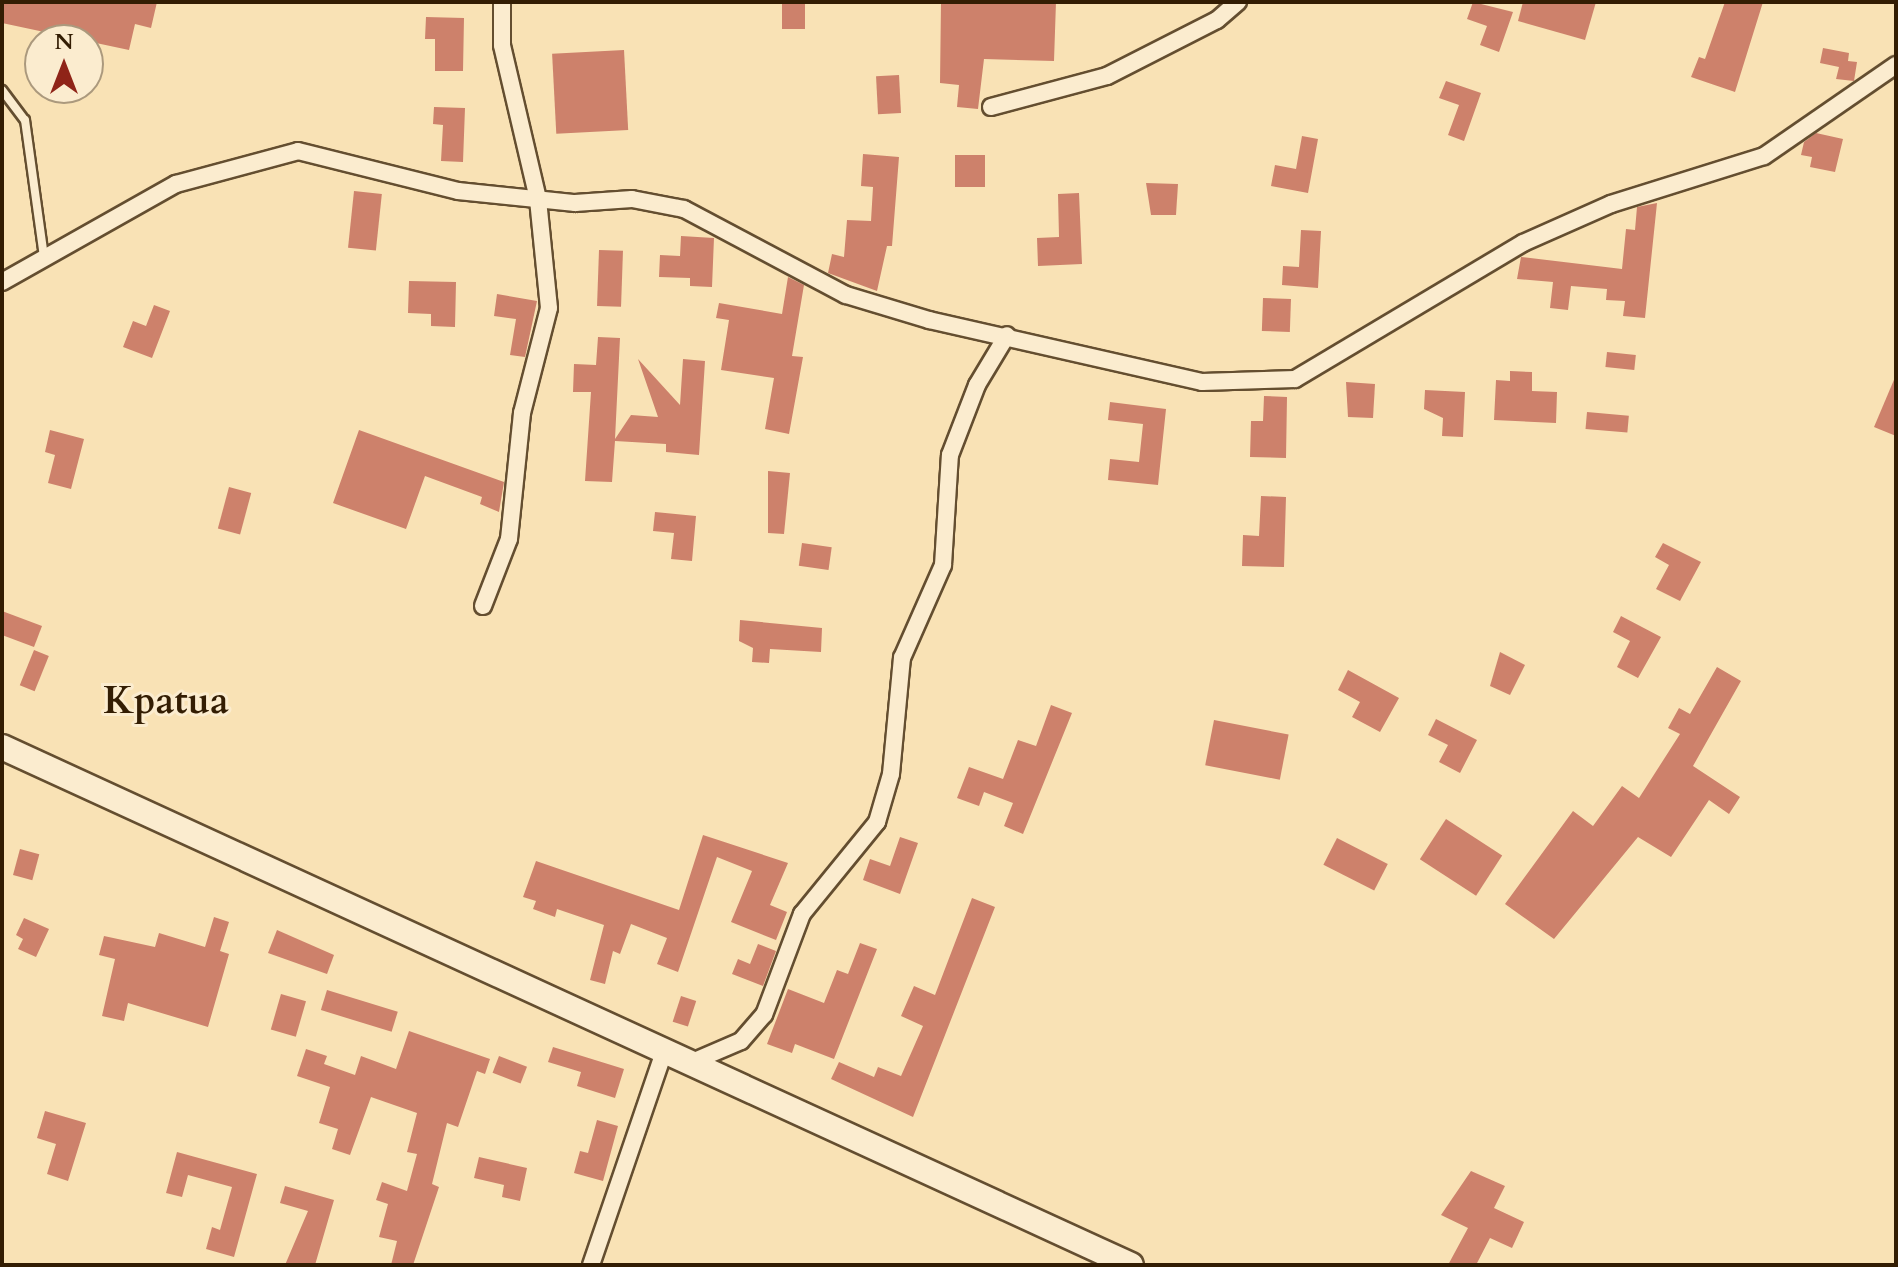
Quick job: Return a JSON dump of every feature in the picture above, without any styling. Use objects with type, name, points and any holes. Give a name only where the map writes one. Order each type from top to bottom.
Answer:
[{"type":"main road","points":[[2,747],[1131,1265]]},
{"type":"street","points":[[483,606],[509,539],[522,413],[547,323],[538,199],[502,45],[502,2]]},
{"type":"street","points":[[991,107],[1107,76],[1217,20],[1238,2]]},
{"type":"street","points":[[2,282],[176,184],[298,151],[458,191],[538,199],[632,199],[684,209],[846,295],[1202,382],[1295,379],[1523,243],[1611,204],[1764,156],[1896,65]]},
{"type":"street","points":[[692,1062],[741,1041],[764,1015],[802,914],[877,822],[891,774],[902,658],[943,565],[950,455],[977,385],[1007,335]]},
{"type":"street","points":[[591,1265],[665,1049]]},
{"type":"lane","points":[[2,90],[25,120],[44,257]]},
{"type":"building","points":[[2,2],[157,2],[151,28],[135,24],[129,50],[104,45],[104,24],[24,24],[24,28],[2,23]]},
{"type":"building","points":[[782,2],[805,2],[805,29],[782,29]]},
{"type":"building","points":[[941,2],[1056,2],[1054,61],[984,59],[978,109],[957,107],[959,85],[940,83]]},
{"type":"building","points":[[1473,2],[1513,12],[1499,52],[1480,45],[1487,26],[1467,19]]},
{"type":"building","points":[[1523,2],[1596,2],[1585,40],[1518,21]]},
{"type":"building","points":[[1725,2],[1763,2],[1735,92],[1691,77],[1699,57],[1705,59]]},
{"type":"building","points":[[426,17],[464,18],[463,71],[435,71],[435,39],[425,39]]},
{"type":"building","points":[[1823,48],[1849,53],[1848,61],[1857,62],[1854,81],[1836,79],[1839,67],[1820,63]]},
{"type":"building","points":[[624,50],[628,130],[556,134],[552,54]]},
{"type":"building","points":[[899,75],[901,113],[878,114],[876,76]]},
{"type":"building","points":[[1446,81],[1481,93],[1464,141],[1448,135],[1459,105],[1439,98]]},
{"type":"building","points":[[434,107],[465,108],[463,162],[441,161],[443,125],[433,124]]},
{"type":"building","points":[[1816,133],[1843,139],[1835,172],[1810,167],[1812,157],[1801,155],[1804,142]]},
{"type":"building","points":[[1302,136],[1318,139],[1308,193],[1271,186],[1275,165],[1296,169]]},
{"type":"building","points":[[863,154],[899,157],[892,246],[887,246],[877,291],[828,273],[832,254],[844,257],[847,220],[871,221],[873,187],[861,186]]},
{"type":"building","points":[[955,155],[985,155],[985,187],[955,187]]},
{"type":"building","points":[[1146,183],[1178,184],[1176,215],[1151,215]]},
{"type":"building","points":[[354,191],[382,194],[376,251],[348,248]]},
{"type":"building","points":[[1079,193],[1082,264],[1038,266],[1037,238],[1059,237],[1058,194]]},
{"type":"building","points":[[1657,203],[1645,318],[1623,316],[1625,301],[1606,300],[1607,289],[1571,286],[1568,310],[1550,308],[1553,282],[1517,279],[1521,257],[1622,269],[1626,229],[1635,230],[1637,207]]},
{"type":"building","points":[[1301,230],[1321,231],[1318,288],[1282,285],[1283,266],[1299,267]]},
{"type":"building","points":[[681,236],[714,238],[712,287],[690,286],[690,278],[659,277],[660,255],[680,256]]},
{"type":"building","points":[[599,250],[623,251],[621,307],[597,306]]},
{"type":"building","points":[[788,277],[804,285],[792,356],[803,357],[789,434],[765,429],[774,378],[721,370],[729,320],[716,318],[719,303],[782,314]]},
{"type":"building","points":[[409,281],[456,282],[455,327],[431,326],[431,314],[408,313]]},
{"type":"building","points":[[497,294],[537,301],[525,357],[510,355],[516,319],[494,316]]},
{"type":"building","points":[[1263,298],[1291,299],[1290,332],[1262,331]]},
{"type":"building","points":[[154,305],[170,311],[152,358],[123,347],[133,321],[146,326]]},
{"type":"building","points":[[598,337],[620,338],[615,439],[631,415],[658,417],[638,359],[680,405],[683,359],[705,361],[699,455],[666,452],[666,444],[615,441],[612,482],[585,481],[591,392],[573,392],[574,364],[596,365]]},
{"type":"building","points":[[1607,352],[1636,355],[1634,370],[1605,367]]},
{"type":"building","points":[[1510,371],[1532,372],[1532,391],[1557,392],[1556,423],[1494,420],[1496,380],[1510,381]]},
{"type":"building","points":[[1896,375],[1896,436],[1874,427]]},
{"type":"building","points":[[1346,382],[1375,384],[1373,418],[1348,417]]},
{"type":"building","points":[[1425,390],[1465,392],[1463,437],[1442,436],[1443,418],[1424,409]]},
{"type":"building","points":[[1264,396],[1287,397],[1286,458],[1250,457],[1251,421],[1263,421]]},
{"type":"building","points":[[1110,402],[1166,409],[1158,485],[1108,480],[1110,459],[1139,462],[1143,424],[1108,420]]},
{"type":"building","points":[[1587,412],[1629,416],[1627,433],[1586,429]]},
{"type":"building","points":[[50,430],[84,439],[71,489],[48,483],[55,455],[45,452]]},
{"type":"building","points":[[359,430],[504,482],[499,512],[480,504],[482,497],[425,476],[406,529],[333,503]]},
{"type":"building","points":[[768,471],[790,473],[784,534],[768,533]]},
{"type":"building","points":[[229,487],[251,493],[240,534],[218,529]]},
{"type":"building","points":[[1261,496],[1286,497],[1284,567],[1242,566],[1243,535],[1259,536]]},
{"type":"building","points":[[655,512],[696,516],[692,561],[671,559],[674,533],[653,531]]},
{"type":"building","points":[[802,543],[832,547],[829,570],[799,566]]},
{"type":"building","points":[[1663,543],[1701,562],[1680,601],[1656,589],[1669,565],[1655,557]]},
{"type":"building","points":[[2,611],[42,626],[34,647],[2,635]]},
{"type":"building","points":[[1621,616],[1661,637],[1638,678],[1617,667],[1630,641],[1613,632]]},
{"type":"building","points":[[740,620],[822,628],[821,652],[770,649],[769,663],[752,662],[753,648],[739,641]]},
{"type":"building","points":[[34,650],[49,656],[35,691],[20,685]]},
{"type":"building","points":[[1500,652],[1525,665],[1510,695],[1490,686]]},
{"type":"building","points":[[1717,667],[1741,681],[1693,766],[1740,797],[1729,814],[1709,800],[1671,857],[1638,837],[1554,939],[1505,904],[1573,811],[1593,826],[1622,786],[1639,798],[1680,734],[1668,728],[1679,708],[1690,714]]},
{"type":"building","points":[[1348,670],[1399,698],[1380,732],[1352,717],[1360,702],[1338,690]]},
{"type":"building","points":[[1051,705],[1072,713],[1023,834],[1004,826],[1013,803],[984,792],[979,806],[957,798],[969,767],[1003,779],[1018,740],[1036,746]]},
{"type":"building","points":[[1436,719],[1477,740],[1460,773],[1439,762],[1448,745],[1428,735]]},
{"type":"building","points":[[1214,720],[1289,735],[1280,780],[1205,765]]},
{"type":"building","points":[[1446,819],[1502,855],[1476,896],[1420,859]]},
{"type":"building","points":[[703,835],[788,863],[770,905],[787,912],[776,940],[731,922],[752,871],[717,857],[678,972],[657,964],[667,938],[631,924],[620,954],[613,951],[605,984],[590,980],[604,925],[557,909],[555,917],[533,909],[536,901],[523,897],[536,861],[679,910]]},
{"type":"building","points":[[900,837],[918,843],[900,894],[863,880],[870,859],[890,866]]},
{"type":"building","points":[[1337,838],[1388,864],[1374,891],[1323,865]]},
{"type":"building","points":[[20,849],[39,854],[32,880],[13,875]]},
{"type":"building","points":[[972,898],[995,907],[913,1117],[831,1079],[839,1062],[874,1077],[878,1067],[901,1076],[923,1026],[901,1016],[914,986],[935,995]]},
{"type":"building","points":[[214,917],[229,922],[220,951],[229,954],[208,1027],[128,1003],[124,1021],[102,1016],[115,959],[99,955],[104,936],[155,947],[159,933],[205,947]]},
{"type":"building","points":[[24,918],[49,929],[36,957],[18,949],[23,939],[16,935]]},
{"type":"building","points":[[277,930],[334,955],[327,974],[268,953]]},
{"type":"building","points":[[860,943],[877,949],[834,1059],[795,1044],[792,1053],[767,1044],[788,989],[824,1003],[837,970],[848,974]]},
{"type":"building","points":[[758,944],[776,951],[763,986],[732,974],[738,959],[750,964]]},
{"type":"building","points":[[327,990],[398,1012],[392,1032],[321,1010]]},
{"type":"building","points":[[281,994],[306,1001],[296,1037],[271,1030]]},
{"type":"building","points":[[681,996],[696,1001],[688,1027],[673,1022]]},
{"type":"building","points":[[409,1031],[490,1059],[485,1074],[477,1071],[458,1127],[447,1123],[432,1184],[439,1187],[413,1265],[391,1265],[397,1241],[379,1237],[388,1204],[376,1200],[382,1182],[407,1191],[417,1154],[407,1152],[417,1113],[371,1097],[350,1155],[332,1149],[338,1129],[319,1123],[330,1087],[297,1076],[306,1049],[327,1056],[324,1064],[355,1075],[361,1056],[396,1069]]},
{"type":"building","points":[[553,1047],[624,1069],[615,1098],[577,1086],[581,1072],[548,1062]]},
{"type":"building","points":[[499,1056],[527,1067],[521,1084],[493,1073]]},
{"type":"building","points":[[45,1111],[86,1123],[68,1181],[47,1174],[56,1144],[37,1138]]},
{"type":"building","points":[[597,1120],[618,1126],[603,1181],[574,1173],[580,1151],[588,1153]]},
{"type":"building","points":[[177,1152],[257,1174],[234,1257],[206,1249],[212,1227],[220,1230],[232,1187],[188,1175],[182,1197],[166,1193]]},
{"type":"building","points":[[479,1157],[527,1168],[520,1201],[502,1197],[504,1185],[474,1178]]},
{"type":"building","points":[[1471,1171],[1505,1186],[1494,1208],[1524,1222],[1512,1248],[1490,1238],[1476,1265],[1448,1265],[1468,1228],[1441,1215]]},
{"type":"building","points":[[285,1186],[334,1200],[315,1265],[285,1265],[308,1211],[280,1203]]},
{"type":"district","name":"Kpatua","points":[[166,702]]}]
